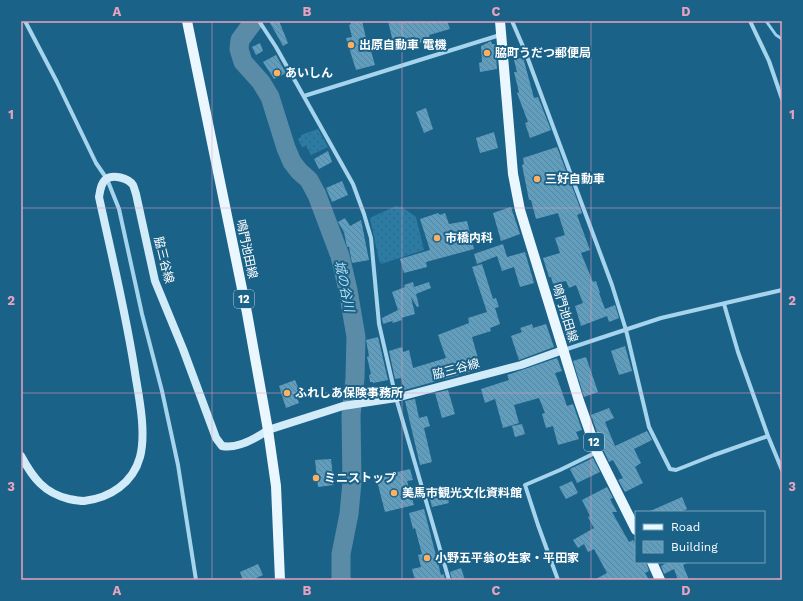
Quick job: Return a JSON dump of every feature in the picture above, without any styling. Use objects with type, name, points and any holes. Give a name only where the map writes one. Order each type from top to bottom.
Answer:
[{"type":"main road","name":"鳴門池田線","points":[[187,21],[247,313],[268,430],[276,486],[280,580]]},
{"type":"main road","name":"鳴門池田線","points":[[500,21],[513,174],[522,217],[563,350],[597,452],[635,528]]},
{"type":"main road","name":"脇三谷線","points":[[107,179],[113,177],[123,178],[132,184],[136,194],[156,281],[216,438],[222,446],[229,447],[260,436],[268,430],[343,406],[396,398],[521,365],[563,350]]},
{"type":"main road","points":[[21,456],[31,474],[45,489],[62,497],[78,501],[97,499],[116,490],[131,477],[140,458],[142,439],[139,397],[129,334],[99,197],[101,187],[107,179]]},
{"type":"main road","points":[[652,563],[660,580]]},
{"type":"street","points":[[25,21],[96,163],[107,179],[119,209],[178,465],[196,580]]},
{"type":"street","points":[[512,21],[525,51],[612,285],[626,330],[649,426],[670,469],[676,470],[768,436]]},
{"type":"street","points":[[750,21],[769,60],[782,99]]},
{"type":"street","points":[[260,22],[276,47],[353,184],[364,214],[371,238],[379,324],[396,398],[449,580]]},
{"type":"street","points":[[304,96],[502,34]]},
{"type":"street","points":[[563,350],[662,318],[782,290]]},
{"type":"street","points":[[724,304],[738,352],[768,436],[782,470]]},
{"type":"street","points":[[558,580],[525,485],[597,452]]},
{"type":"shaded area","points":[[318,129],[328,147],[311,155],[306,146],[302,147],[298,139],[301,135]]},
{"type":"shaded area","points":[[396,206],[402,207],[416,217],[424,250],[381,264],[370,218]]},
{"type":"building","points":[[269,21],[279,21],[288,43],[283,46]]},
{"type":"building","points":[[350,21],[362,21],[369,51],[371,51],[375,65],[356,70],[346,38],[352,37],[349,25],[351,24]]},
{"type":"building","points":[[388,21],[447,21],[450,29],[429,35],[430,40],[395,50]]},
{"type":"building","points":[[491,41],[492,44],[495,44],[497,69],[480,72],[479,63],[482,62],[481,46]]},
{"type":"building","points":[[260,43],[263,51],[256,55],[252,47]]},
{"type":"building","name":"あいしん","points":[[276,55],[286,73],[274,79],[263,62]]},
{"type":"building","points":[[523,57],[534,98],[538,97],[551,130],[530,138],[525,123],[528,122],[517,93],[519,92],[514,72],[517,72],[514,60]]},
{"type":"building","points":[[426,108],[433,129],[424,133],[416,112]]},
{"type":"building","points":[[494,132],[498,148],[480,153],[476,138]]},
{"type":"building","points":[[557,147],[582,213],[577,215],[590,250],[581,253],[593,282],[596,281],[605,309],[615,305],[619,318],[609,322],[607,316],[581,326],[575,306],[583,303],[576,285],[569,288],[566,281],[553,284],[551,277],[549,277],[543,258],[560,253],[555,238],[565,235],[558,213],[536,219],[531,200],[529,200],[522,165],[524,164],[523,158]]},
{"type":"building","points":[[328,151],[332,162],[319,169],[314,159]]},
{"type":"building","points":[[342,181],[348,195],[332,202],[326,188]]},
{"type":"building","points":[[511,207],[520,234],[501,241],[493,213]]},
{"type":"building","name":"市橋内科","points":[[438,213],[440,215],[445,213],[449,224],[467,221],[474,249],[426,262],[427,267],[404,273],[400,259],[430,250],[420,219]]},
{"type":"building","points":[[345,218],[350,226],[361,220],[369,260],[352,263],[344,232],[338,222]]},
{"type":"building","points":[[503,244],[507,257],[525,252],[534,283],[520,287],[514,267],[502,271],[497,256],[477,264],[474,254]]},
{"type":"building","points":[[482,264],[493,299],[496,298],[499,307],[495,308],[500,324],[490,328],[491,331],[472,337],[481,369],[404,390],[401,378],[395,379],[389,351],[402,347],[403,352],[409,350],[413,368],[446,358],[438,335],[469,323],[468,318],[487,312],[472,267]]},
{"type":"building","points":[[413,282],[414,287],[429,282],[431,288],[416,294],[419,306],[417,307],[411,297],[415,314],[401,318],[402,320],[393,323],[392,321],[383,324],[382,318],[398,310],[392,292]]},
{"type":"building","points":[[532,324],[533,328],[546,324],[554,347],[519,360],[511,336],[522,332],[520,328]]},
{"type":"building","points":[[378,337],[388,380],[373,383],[370,382],[369,375],[371,374],[367,357],[369,356],[366,340]]},
{"type":"building","points":[[625,346],[632,371],[619,375],[611,351]]},
{"type":"building","points":[[586,357],[598,392],[584,397],[573,361]]},
{"type":"building","points":[[557,358],[562,371],[555,373],[567,406],[573,404],[582,430],[576,432],[579,439],[558,445],[553,426],[546,428],[542,414],[545,413],[539,398],[514,405],[519,423],[503,428],[495,399],[485,403],[481,389],[509,380],[507,375]]},
{"type":"building","points":[[295,380],[302,397],[297,398],[299,403],[286,408],[279,386]]},
{"type":"building","points":[[448,390],[455,414],[442,418],[435,393]]},
{"type":"building","points":[[415,399],[419,418],[427,416],[430,426],[424,428],[432,462],[420,465],[405,401]]},
{"type":"building","points":[[609,408],[614,418],[605,422],[615,446],[647,431],[652,440],[634,449],[641,463],[635,467],[643,483],[625,492],[618,480],[623,478],[613,460],[609,462],[591,415]]},
{"type":"building","points":[[522,424],[525,434],[515,437],[512,426]]},
{"type":"building","points":[[593,458],[600,472],[577,483],[570,469]]},
{"type":"building","points":[[331,459],[334,485],[318,487],[315,460]]},
{"type":"building","name":"美馬市観光文化資料館","points":[[410,469],[413,480],[407,481],[414,505],[385,512],[376,477]]},
{"type":"building","points":[[572,481],[578,493],[566,499],[559,487]]},
{"type":"building","points":[[607,487],[613,498],[610,499],[617,512],[612,512],[629,542],[633,540],[635,543],[635,563],[646,563],[649,571],[645,573],[649,580],[594,580],[607,573],[594,549],[588,552],[584,544],[578,548],[573,540],[594,528],[582,500]]},
{"type":"building","points":[[445,488],[449,503],[432,507],[428,492]]},
{"type":"building","points":[[682,497],[687,509],[682,511],[650,511]]},
{"type":"building","points":[[424,509],[441,575],[444,574],[445,580],[415,580],[412,569],[421,567],[418,555],[422,554],[409,513]]},
{"type":"building","points":[[666,563],[687,563],[683,565],[689,580],[678,580],[674,569],[664,574],[661,566]]},
{"type":"building","points":[[258,564],[263,575],[252,580],[243,580],[240,572]]},
{"type":"building","points":[[461,568],[465,580],[452,580],[450,572]]},
{"type":"waterway","name":"城の谷川","points":[[254,21],[240,40],[239,49],[243,62],[261,82],[270,97],[292,162],[309,180],[317,195],[340,256],[348,290],[356,337],[355,378],[351,415],[352,482],[349,514],[341,554],[341,580]]},
{"type":"waterway","points":[[766,21],[776,35],[782,39]]},
{"type":"place","name":"出原自動車 電機","points":[[351,45]]},
{"type":"place","name":"脇町うだつ郵便局","points":[[487,53]]},
{"type":"place","name":"あいしん","points":[[277,73]]},
{"type":"place","name":"三好自動車","points":[[537,179]]},
{"type":"place","name":"市橋内科","points":[[437,238]]},
{"type":"place","name":"ふれしあ保険事務所","points":[[287,393]]},
{"type":"place","name":"ミニストップ","points":[[316,478]]},
{"type":"place","name":"美馬市観光文化資料館","points":[[394,493]]},
{"type":"place","name":"小野五平翁の生家・平田家","points":[[427,558]]}]
